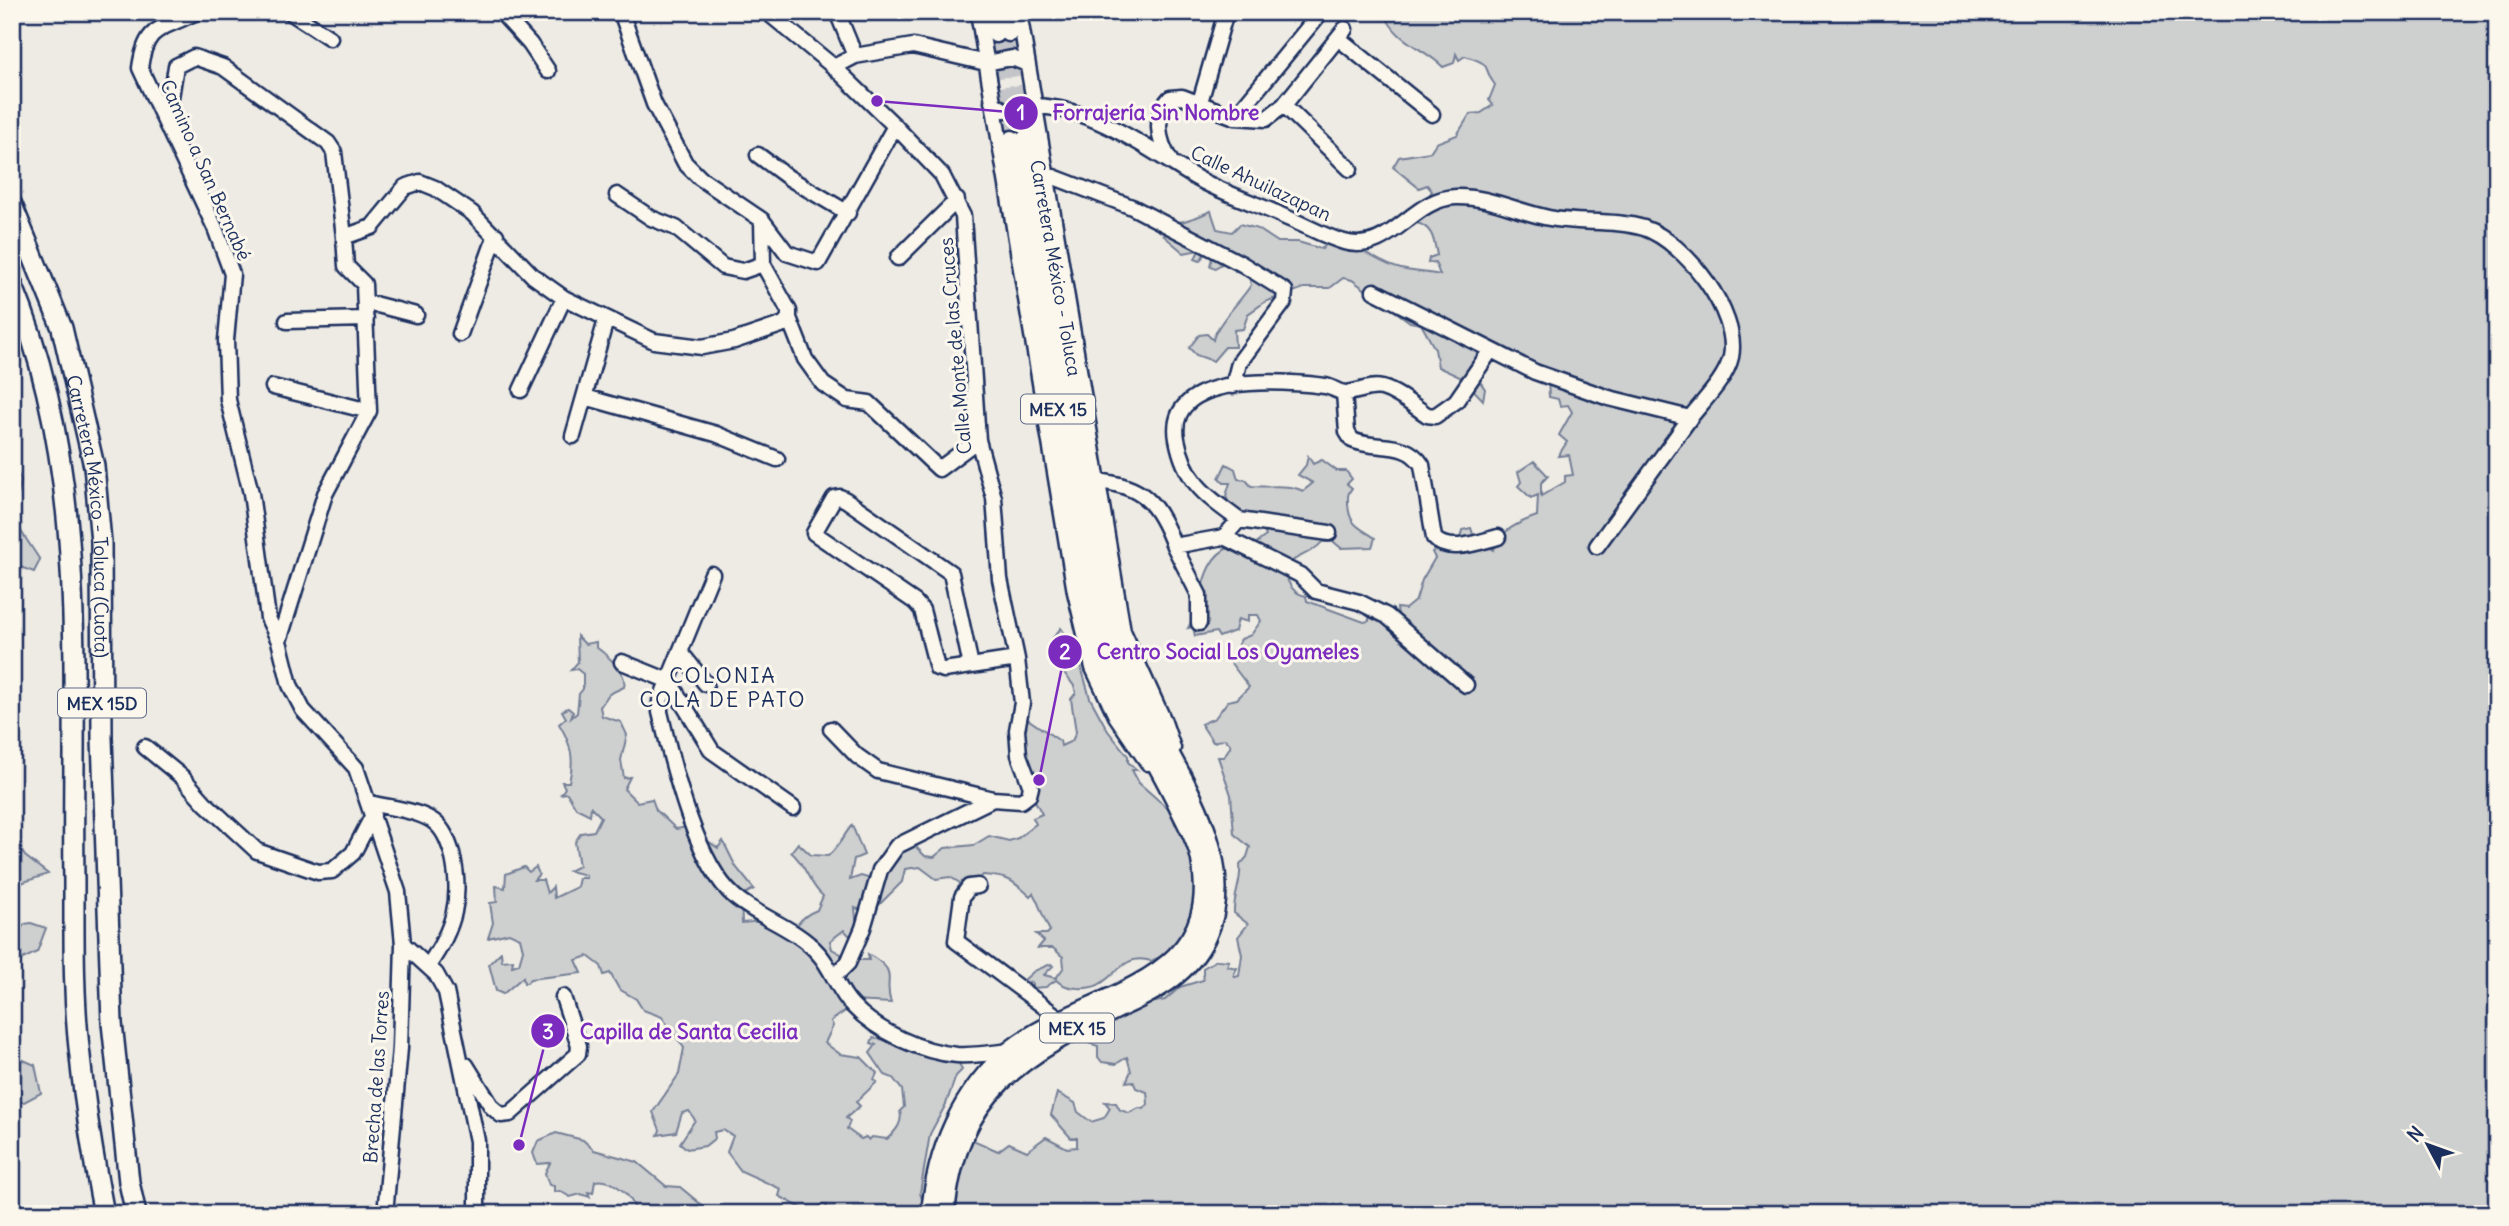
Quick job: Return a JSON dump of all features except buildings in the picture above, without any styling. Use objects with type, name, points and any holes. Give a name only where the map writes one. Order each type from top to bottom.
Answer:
[{"type":"highway","name":"Carretera México - Toluca (Cuota)","points":[[12,205],[62,328],[94,466],[101,542],[102,738],[112,1023],[129,1182],[136,1214]]},
{"type":"highway","name":"Carretera México - Toluca (Cuota)","points":[[12,284],[45,380],[62,468],[73,579],[74,883],[79,1054],[104,1214]]},
{"type":"main road","points":[[992,12],[1003,33],[1005,12]]},
{"type":"main road","name":"Carretera México - Toluca","points":[[931,1214],[939,1162],[961,1111],[974,1090],[1010,1051],[1062,1020],[1163,972],[1193,934],[1204,888],[1194,838],[1110,677],[1096,635],[1020,139],[1113,636],[1124,670],[1184,783],[1216,864],[1216,901],[1207,936],[1192,960],[1169,982],[1060,1036],[1016,1065],[985,1101],[959,1144],[949,1176],[945,1214]]},
{"type":"street","name":"Camino a San Bernabé","points":[[196,12],[152,32],[143,47],[140,68],[215,228],[232,274],[226,340],[228,400],[259,539],[262,595],[268,618],[279,641],[290,685],[303,710],[349,759],[371,809]]},
{"type":"street","points":[[290,12],[330,38]]},
{"type":"street","points":[[501,12],[530,44],[548,71]]},
{"type":"street","points":[[621,12],[654,104],[685,163],[700,178],[762,220],[788,253],[818,263],[895,126]]},
{"type":"street","name":"Calle Monte de las Cruces","points":[[767,12],[834,67],[895,126],[942,175],[957,200],[965,232],[978,440],[994,498],[1000,579],[1017,659],[1022,703],[1017,730],[1019,755],[1031,787],[1029,795],[1021,801],[993,799]]},
{"type":"street","points":[[837,12],[855,56]]},
{"type":"street","points":[[978,12],[1075,592],[1087,643],[1094,668],[1116,716],[1180,807]]},
{"type":"street","points":[[1019,12],[1123,631],[1163,719],[1184,783]]},
{"type":"street","points":[[1200,102],[1226,12]]},
{"type":"street","points":[[1235,117],[1321,12]]},
{"type":"street","points":[[1170,161],[1158,135],[1164,107],[1175,96],[1200,102],[1235,117],[1266,119],[1284,105],[1342,34],[1432,114]]},
{"type":"street","points":[[834,67],[855,56],[914,46],[986,63],[1012,58],[1027,64]]},
{"type":"street","points":[[167,122],[176,66],[194,57],[223,67],[328,143],[334,152],[346,266],[364,284],[369,411],[325,494],[279,641]]},
{"type":"street","name":"Calle Ahuilazapan","points":[[992,102],[1003,110],[1033,106],[1099,122],[1217,188],[1325,235],[1357,245],[1385,237],[1428,203],[1452,197],[1471,197],[1530,214],[1642,228],[1660,235],[1682,251],[1701,274],[1717,300],[1730,335],[1730,360],[1690,418]]},
{"type":"street","points":[[1284,105],[1350,169]]},
{"type":"street","points":[[758,155],[789,178],[848,213]]},
{"type":"street","points":[[1046,174],[1132,207],[1242,264],[1285,291],[1284,302],[1239,363],[1233,386]]},
{"type":"street","points":[[344,237],[372,227],[405,187],[420,182],[435,188],[472,213],[533,276],[564,298],[654,341],[702,347],[734,341],[784,324],[789,318]]},
{"type":"street","points":[[617,194],[651,218],[676,228],[723,267],[743,271],[763,264]]},
{"type":"street","points":[[898,258],[957,200]]},
{"type":"street","points":[[762,220],[763,264],[789,311],[789,318],[805,359],[823,384],[847,400],[869,403],[939,469],[978,440]]},
{"type":"street","points":[[460,334],[496,235]]},
{"type":"street","points":[[1374,291],[1535,372],[1597,394],[1690,418],[1597,546]]},
{"type":"street","points":[[521,390],[564,298]]},
{"type":"street","points":[[366,302],[416,315]]},
{"type":"street","points":[[287,321],[366,319]]},
{"type":"street","points":[[573,436],[606,320]]},
{"type":"street","points":[[1329,533],[1239,520],[1205,495],[1190,478],[1180,455],[1176,430],[1188,400],[1213,388],[1233,386],[1290,383],[1329,387],[1344,393],[1384,388],[1434,416],[1455,401],[1491,350]]},
{"type":"street","points":[[272,387],[369,411]]},
{"type":"street","points":[[1344,393],[1347,432],[1352,440],[1408,451],[1417,457],[1422,465],[1434,538],[1439,544],[1448,547],[1498,537]]},
{"type":"street","points":[[585,397],[716,434],[777,459]]},
{"type":"street","points":[[1096,481],[1121,485],[1148,499],[1164,521],[1199,595],[1199,623]]},
{"type":"street","points":[[971,666],[951,573],[846,500],[840,497],[834,499],[816,527],[814,533],[817,538],[915,602],[922,610],[933,663],[937,668],[944,670],[971,666],[1017,659]]},
{"type":"street","points":[[1224,537],[1239,520]]},
{"type":"street","points":[[1174,546],[1224,537],[1300,575],[1316,591],[1359,602],[1387,616],[1466,685]]},
{"type":"street","points":[[712,574],[669,681],[660,712],[676,778],[692,825],[718,875],[732,895],[818,952],[851,1005],[882,1030],[920,1046],[957,1055],[1010,1051]]},
{"type":"street","points":[[681,653],[706,684]]},
{"type":"street","points":[[622,663],[669,681],[712,751],[793,808]]},
{"type":"street","points":[[831,729],[857,756],[878,771],[993,799]]},
{"type":"street","points":[[145,747],[182,776],[205,803],[257,851],[317,872],[332,871],[353,853],[371,809],[427,818],[444,832],[458,881],[456,916],[444,943],[428,966]]},
{"type":"street","points":[[835,976],[848,964],[863,928],[880,870],[897,846],[993,799]]},
{"type":"street","name":"Brecha de las Torres","points":[[371,809],[398,892],[403,944],[400,1048],[386,1214]]},
{"type":"street","points":[[978,886],[969,887],[963,893],[956,941],[1062,1020]]},
{"type":"street","points":[[403,944],[428,966],[443,984],[477,1141],[477,1214]]},
{"type":"street","points":[[460,1055],[492,1107],[501,1115],[510,1114],[578,1054],[579,1046],[563,996]]},
{"type":"shaded area","points":[[1384,12],[2497,12],[2497,1214],[956,1214],[959,1177],[971,1139],[998,1151],[1009,1143],[1027,1151],[1046,1137],[1067,1148],[1077,1147],[1077,1138],[1071,1138],[1051,1115],[1057,1093],[1075,1103],[1078,1112],[1091,1122],[1104,1118],[1110,1108],[1105,1102],[1116,1103],[1120,1110],[1129,1113],[1139,1108],[1144,1109],[1148,1104],[1147,1092],[1136,1088],[1133,1081],[1126,1082],[1131,1071],[1127,1057],[1116,1064],[1102,1062],[1098,1057],[1098,1046],[1089,1043],[1090,1035],[1094,1035],[1099,1026],[1135,1006],[1165,1000],[1180,987],[1203,980],[1203,968],[1217,960],[1229,961],[1227,966],[1237,968],[1234,974],[1235,977],[1239,976],[1242,955],[1238,937],[1248,924],[1234,913],[1234,907],[1240,865],[1247,857],[1250,847],[1234,834],[1231,795],[1218,757],[1224,757],[1231,745],[1225,739],[1213,742],[1201,724],[1215,718],[1228,701],[1237,699],[1249,687],[1230,662],[1241,639],[1251,635],[1261,621],[1258,615],[1248,615],[1248,622],[1238,619],[1235,631],[1219,637],[1216,632],[1195,636],[1193,627],[1188,628],[1212,561],[1230,547],[1252,546],[1266,536],[1260,522],[1232,512],[1226,496],[1230,483],[1224,483],[1219,478],[1226,464],[1235,469],[1238,479],[1246,480],[1251,486],[1285,486],[1303,491],[1313,483],[1298,475],[1306,465],[1308,456],[1313,464],[1322,460],[1337,471],[1346,471],[1352,479],[1347,484],[1352,488],[1348,497],[1350,517],[1356,525],[1375,538],[1372,547],[1341,548],[1334,542],[1322,542],[1291,562],[1284,572],[1292,587],[1297,593],[1306,596],[1307,601],[1364,622],[1369,621],[1369,617],[1379,622],[1398,615],[1397,608],[1405,609],[1416,600],[1422,580],[1435,558],[1432,552],[1460,539],[1462,530],[1471,528],[1474,537],[1494,550],[1505,532],[1537,516],[1538,495],[1531,498],[1518,486],[1521,482],[1518,472],[1534,461],[1548,476],[1541,483],[1541,496],[1565,482],[1565,476],[1573,475],[1569,455],[1558,456],[1567,442],[1559,435],[1572,412],[1568,405],[1560,406],[1558,399],[1549,397],[1548,378],[1500,349],[1477,377],[1485,389],[1483,400],[1462,378],[1438,367],[1435,349],[1421,324],[1410,322],[1352,280],[1343,278],[1330,288],[1304,288],[1265,302],[1248,314],[1243,329],[1234,330],[1235,347],[1225,347],[1213,361],[1196,355],[1189,348],[1199,335],[1207,334],[1213,340],[1224,320],[1251,285],[1248,273],[1235,271],[1235,266],[1227,261],[1215,268],[1210,266],[1212,258],[1205,253],[1200,261],[1195,259],[1199,250],[1184,253],[1164,236],[1160,225],[1187,220],[1211,211],[1217,229],[1232,232],[1240,224],[1258,229],[1278,242],[1298,242],[1322,249],[1327,243],[1335,247],[1339,243],[1393,267],[1440,275],[1435,262],[1428,263],[1429,258],[1437,255],[1431,234],[1426,227],[1416,223],[1411,210],[1425,201],[1432,191],[1427,185],[1419,188],[1393,167],[1399,157],[1430,152],[1436,143],[1457,135],[1470,114],[1481,113],[1493,105],[1489,100],[1495,85],[1484,64],[1474,59],[1465,56],[1459,60],[1456,54],[1454,63],[1443,67],[1402,37]]},
{"type":"shaded area","points":[[12,459],[21,481],[13,519],[40,560],[34,572],[20,567],[19,559],[12,555]]},
{"type":"shaded area","points":[[1061,628],[1076,649],[1090,698],[1108,731],[1128,756],[1128,762],[1137,770],[1132,770],[1139,783],[1172,812],[1175,824],[1186,833],[1191,846],[1198,907],[1171,952],[1151,961],[1130,961],[1098,985],[1079,988],[1066,986],[1056,980],[1046,987],[1032,988],[1032,983],[1023,981],[1034,971],[1051,964],[1053,966],[1044,975],[1056,978],[1064,967],[1063,957],[1053,948],[1038,948],[1044,941],[1036,934],[1047,934],[1050,931],[1038,902],[1033,893],[1030,896],[1008,880],[983,875],[975,883],[965,886],[950,877],[936,879],[920,867],[905,869],[902,882],[878,906],[871,905],[870,913],[855,908],[857,929],[850,936],[844,930],[830,941],[832,949],[841,954],[841,960],[869,960],[868,954],[885,966],[889,976],[891,1003],[853,1001],[851,1007],[831,1021],[833,1026],[825,1043],[840,1054],[861,1057],[877,1073],[874,1080],[877,1082],[856,1102],[860,1106],[846,1118],[850,1121],[847,1129],[861,1139],[887,1139],[900,1122],[900,1111],[904,1107],[902,1090],[893,1078],[885,1075],[870,1053],[876,1045],[871,1043],[873,1038],[893,1041],[941,1061],[947,1057],[959,1063],[962,1070],[956,1076],[946,1104],[930,1134],[920,1193],[927,1214],[824,1214],[827,1205],[813,1211],[803,1209],[779,1196],[781,1189],[741,1171],[727,1152],[733,1136],[723,1130],[714,1132],[715,1138],[705,1146],[687,1149],[680,1143],[695,1120],[689,1111],[682,1113],[676,1132],[658,1135],[660,1130],[653,1112],[679,1074],[684,1048],[662,1017],[643,1010],[636,999],[619,989],[610,973],[604,975],[601,966],[588,956],[576,960],[582,973],[530,979],[527,983],[524,983],[523,977],[503,994],[496,991],[489,964],[501,952],[502,961],[513,960],[512,966],[519,964],[523,950],[520,938],[509,933],[488,938],[493,923],[490,903],[497,902],[496,886],[505,888],[506,874],[524,867],[529,872],[536,867],[539,874],[534,880],[543,880],[547,893],[553,887],[554,898],[577,887],[579,878],[586,878],[586,875],[569,871],[579,866],[575,842],[581,833],[594,831],[601,817],[591,807],[590,815],[576,808],[567,793],[561,794],[565,788],[562,782],[569,782],[572,759],[559,724],[566,718],[562,711],[568,708],[573,712],[571,718],[577,713],[579,694],[583,689],[583,674],[577,669],[571,670],[578,662],[577,636],[585,644],[596,642],[596,647],[611,659],[623,676],[624,687],[609,694],[600,707],[602,716],[621,722],[627,735],[621,760],[624,778],[630,777],[624,789],[637,802],[652,799],[656,810],[676,829],[688,827],[718,848],[723,841],[736,867],[754,889],[741,896],[742,923],[763,921],[764,925],[792,929],[817,910],[823,896],[791,852],[798,843],[811,855],[828,856],[852,825],[864,855],[854,859],[850,880],[861,876],[871,879],[899,849],[912,843],[925,856],[934,857],[945,848],[974,845],[989,836],[1009,841],[1018,838],[1036,824],[1033,818],[1042,814],[1034,799],[1020,752],[1026,718],[1060,741],[1061,746],[1072,741],[1076,732],[1071,699],[1076,693],[1074,686],[1053,658],[1056,655],[1052,639]]},
{"type":"shaded area","points":[[12,845],[18,845],[25,856],[48,874],[12,886]]},
{"type":"shaded area","points":[[31,923],[46,928],[37,952],[19,961],[12,959],[12,937],[25,924]]},
{"type":"shaded area","points":[[12,1055],[35,1065],[41,1093],[24,1102],[12,1102]]},
{"type":"shaded area","points":[[556,1133],[583,1140],[594,1150],[637,1162],[666,1186],[680,1187],[703,1206],[729,1214],[636,1214],[631,1200],[621,1189],[602,1181],[595,1181],[593,1193],[588,1192],[590,1197],[581,1194],[570,1197],[560,1191],[554,1192],[554,1186],[549,1185],[545,1173],[550,1163],[537,1164],[533,1153],[538,1141]]},
{"type":"tunnel","points":[[1009,32],[1027,138]]},
{"type":"tunnel","points":[[996,33],[1012,140]]},
{"type":"place","name":"Forrajería Sin Nombre","points":[[877,101]]},
{"type":"place","name":"Centro Social Los Oyameles","points":[[1039,780]]},
{"type":"place","name":"Capilla de Santa Cecilia","points":[[519,1145]]},
{"type":"district","name":"COLONIA COLA DE PATO","points":[[723,687]]}]
